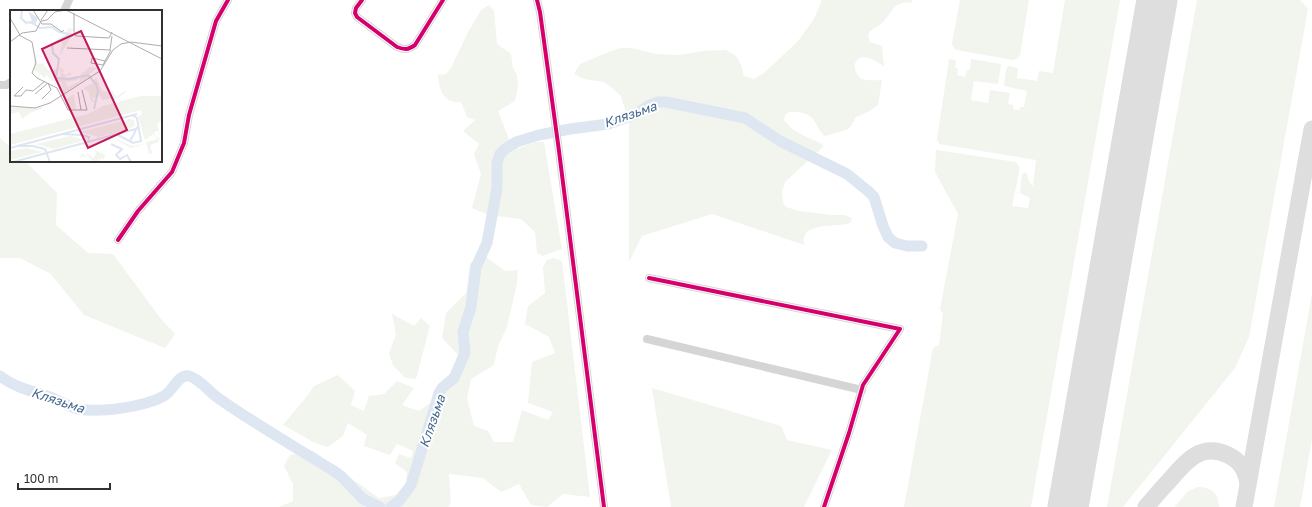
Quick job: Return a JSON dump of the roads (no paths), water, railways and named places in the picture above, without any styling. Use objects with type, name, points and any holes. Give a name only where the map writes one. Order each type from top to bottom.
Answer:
[{"type":"street","points":[[64,10],[69,0]]},
{"type":"street","points":[[118,240],[138,211],[172,172],[184,143],[189,115],[216,21],[228,0]]},
{"type":"street","points":[[362,0],[356,8],[355,13],[357,17],[403,50],[410,49],[415,45],[443,0]]},
{"type":"street","points":[[537,0],[540,12],[559,151],[604,507]]},
{"type":"street","points":[[0,85],[6,85],[10,83]]},
{"type":"street","points":[[649,278],[900,329],[863,385],[824,507]]},
{"type":"street","points":[[647,339],[862,390]]},
{"type":"waterway","name":"Клязьма","points":[[391,507],[399,501],[411,485],[439,393],[442,388],[454,378],[465,353],[463,332],[471,307],[476,267],[487,243],[497,188],[497,163],[500,154],[516,142],[539,135],[608,124],[636,114],[658,102],[666,102],[745,118],[780,141],[847,174],[874,197],[888,237],[895,243],[907,246],[922,246]]},
{"type":"waterway","name":"Клязьма","points":[[0,376],[17,386],[51,397],[74,408],[87,410],[110,410],[134,406],[155,400],[167,394],[179,380],[185,376],[189,376],[197,380],[218,398],[246,417],[334,471],[342,477],[363,499],[380,507]]}]
